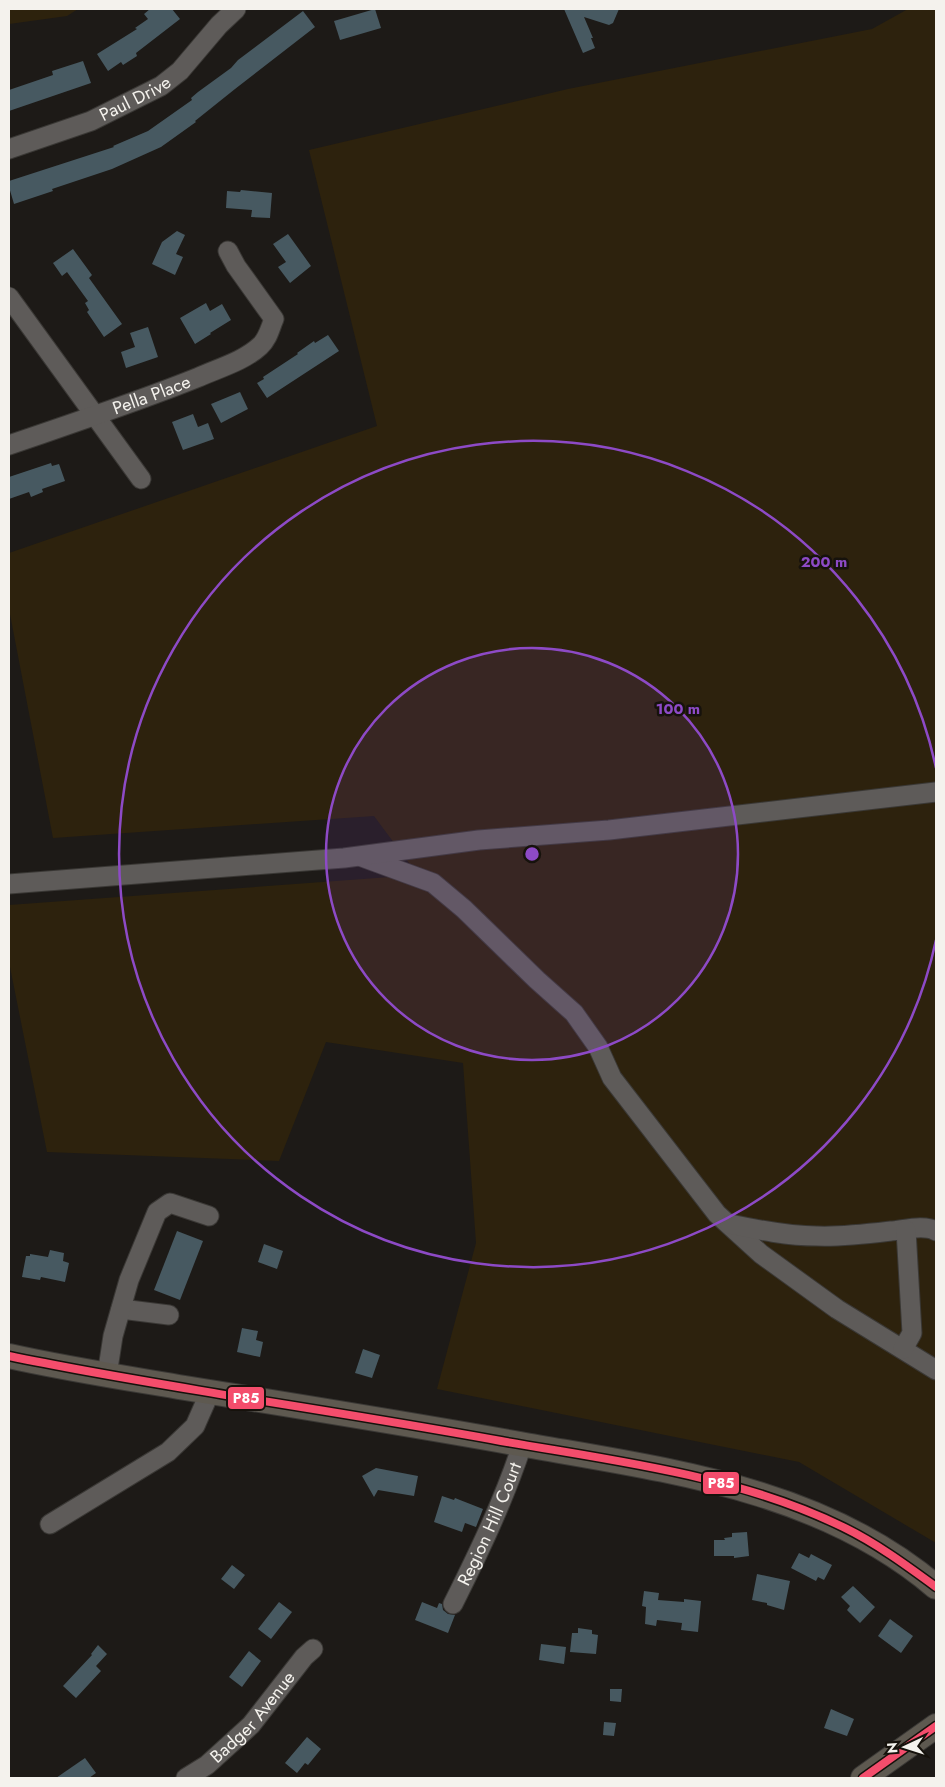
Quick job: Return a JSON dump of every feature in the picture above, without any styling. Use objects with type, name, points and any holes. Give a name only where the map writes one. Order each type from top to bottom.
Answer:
[{"type":"main road","points":[[9,1356],[107,1375],[687,1474],[784,1502],[873,1542],[922,1575],[936,1587]]},
{"type":"main road","points":[[863,1778],[936,1726]]},
{"type":"street","name":"Paul Drive","points":[[9,150],[91,121],[161,86],[180,71],[219,25],[236,9]]},
{"type":"street","name":"Pella Place","points":[[9,444],[179,385],[246,356],[264,342],[274,319],[236,266],[228,251]]},
{"type":"street","points":[[9,297],[141,479]]},
{"type":"street","points":[[9,884],[358,856],[479,840],[609,830],[936,792]]},
{"type":"street","points":[[358,856],[433,883],[464,909],[574,1013],[598,1047],[612,1078],[717,1214],[761,1254],[837,1310],[936,1370]]},
{"type":"street","points":[[107,1375],[113,1336],[129,1280],[158,1212],[170,1203],[210,1216]]},
{"type":"street","points":[[728,1224],[764,1231],[816,1236],[850,1236],[918,1228],[934,1229],[936,1231]]},
{"type":"street","points":[[902,1349],[912,1333],[906,1230]]},
{"type":"street","points":[[121,1309],[169,1315]]},
{"type":"street","points":[[50,1524],[168,1452],[195,1426],[210,1392]]},
{"type":"street","name":"Region Hill Court","points":[[452,1604],[500,1507],[522,1445]]},
{"type":"street","name":"Badger Avenue","points":[[186,1778],[206,1765],[251,1725],[304,1657],[313,1649]]},
{"type":"shaded area","points":[[9,9],[78,9],[67,16],[9,24]]},
{"type":"shaded area","points":[[908,9],[936,9],[936,1543],[799,1462],[437,1389],[476,1243],[463,1063],[326,1042],[279,1161],[47,1152],[9,962],[9,905],[418,875],[374,816],[53,838],[9,609],[9,553],[377,426],[309,150],[568,89],[872,29]]},
{"type":"building","points":[[150,9],[172,9],[180,19],[136,53],[137,56],[123,65],[121,62],[108,71],[97,54],[137,29],[135,28],[148,19],[144,14]]},
{"type":"building","points":[[375,9],[381,28],[340,40],[334,21]]},
{"type":"building","points":[[564,9],[619,9],[613,23],[609,25],[584,17],[595,48],[583,53]]},
{"type":"building","points":[[303,11],[315,27],[196,122],[161,147],[112,169],[14,204],[9,181],[114,147],[148,131],[192,100],[191,98],[198,92]]},
{"type":"building","points":[[83,61],[91,83],[9,111],[9,90],[53,75],[52,71]]},
{"type":"building","points":[[241,190],[272,193],[270,218],[251,217],[252,210],[226,208],[227,191],[240,192]]},
{"type":"building","points":[[177,231],[185,235],[176,254],[183,257],[175,275],[152,264],[162,242]]},
{"type":"building","points":[[288,234],[311,266],[290,283],[278,267],[286,262],[273,244]]},
{"type":"building","points":[[73,249],[92,275],[89,278],[122,324],[104,337],[87,312],[89,310],[85,303],[88,301],[67,272],[62,276],[53,263]]},
{"type":"building","points":[[206,303],[210,311],[222,304],[231,320],[195,344],[180,318]]},
{"type":"building","points":[[148,327],[158,357],[126,368],[121,352],[135,347],[130,333]]},
{"type":"building","points":[[328,335],[339,351],[267,398],[257,383],[314,341],[315,343]]},
{"type":"building","points":[[240,392],[248,409],[221,423],[211,404]]},
{"type":"building","points":[[193,414],[198,427],[208,423],[214,439],[183,450],[172,422]]},
{"type":"building","points":[[51,463],[52,466],[59,464],[65,481],[42,489],[43,492],[31,497],[29,492],[9,499],[9,477]]},
{"type":"building","points":[[177,1231],[203,1241],[180,1300],[154,1290]]},
{"type":"building","points":[[264,1244],[283,1251],[277,1269],[258,1262]]},
{"type":"building","points":[[50,1250],[64,1253],[63,1261],[69,1263],[65,1282],[41,1277],[40,1280],[22,1277],[26,1256],[30,1256],[30,1254],[48,1257]]},
{"type":"building","points":[[242,1328],[258,1331],[256,1340],[263,1342],[260,1357],[237,1352]]},
{"type":"building","points":[[363,1349],[380,1355],[372,1378],[355,1373]]},
{"type":"building","points":[[376,1468],[418,1476],[414,1496],[378,1490],[374,1497],[362,1476]]},
{"type":"building","points":[[442,1496],[454,1500],[455,1498],[483,1509],[476,1527],[465,1523],[462,1532],[434,1522]]},
{"type":"building","points":[[747,1532],[749,1556],[734,1558],[734,1556],[714,1556],[714,1540],[725,1540],[724,1538],[732,1537],[732,1533]]},
{"type":"building","points":[[799,1553],[809,1558],[811,1554],[832,1565],[824,1580],[818,1577],[816,1581],[791,1568]]},
{"type":"building","points":[[232,1565],[245,1575],[234,1589],[221,1579]]},
{"type":"building","points":[[757,1574],[790,1581],[784,1610],[767,1605],[767,1603],[752,1600]]},
{"type":"building","points":[[853,1586],[875,1607],[860,1623],[847,1610],[850,1606],[841,1597]]},
{"type":"building","points":[[644,1591],[659,1593],[658,1600],[684,1602],[684,1599],[701,1601],[698,1632],[681,1630],[682,1623],[657,1620],[656,1626],[645,1624],[646,1607],[642,1606]]},
{"type":"building","points":[[279,1602],[292,1612],[271,1639],[258,1629]]},
{"type":"building","points":[[422,1602],[437,1608],[439,1603],[442,1604],[443,1610],[448,1614],[455,1615],[448,1633],[415,1620]]},
{"type":"building","points":[[890,1619],[913,1636],[901,1653],[878,1636]]},
{"type":"building","points":[[578,1628],[592,1630],[592,1634],[598,1635],[596,1654],[570,1652],[572,1633],[578,1633]]},
{"type":"building","points":[[541,1644],[566,1647],[564,1664],[539,1660]]},
{"type":"building","points":[[98,1645],[107,1654],[96,1666],[101,1671],[76,1698],[63,1686],[92,1655]]},
{"type":"building","points":[[249,1651],[261,1661],[242,1687],[229,1677]]},
{"type":"building","points":[[610,1689],[622,1689],[621,1702],[610,1701]]},
{"type":"building","points":[[831,1709],[854,1719],[847,1736],[824,1728]]},
{"type":"building","points":[[604,1722],[616,1723],[614,1736],[603,1735]]},
{"type":"building","points":[[307,1737],[321,1749],[308,1765],[305,1763],[297,1773],[285,1763]]},
{"type":"building","points":[[85,1758],[96,1773],[89,1778],[56,1778]]},
{"type":"transit line","name":"P85","points":[[9,1356],[123,1378],[631,1463],[718,1482],[761,1494],[803,1509],[843,1527],[879,1547],[936,1587]]},
{"type":"transit line","name":"P85","points":[[863,1778],[936,1726]]}]
